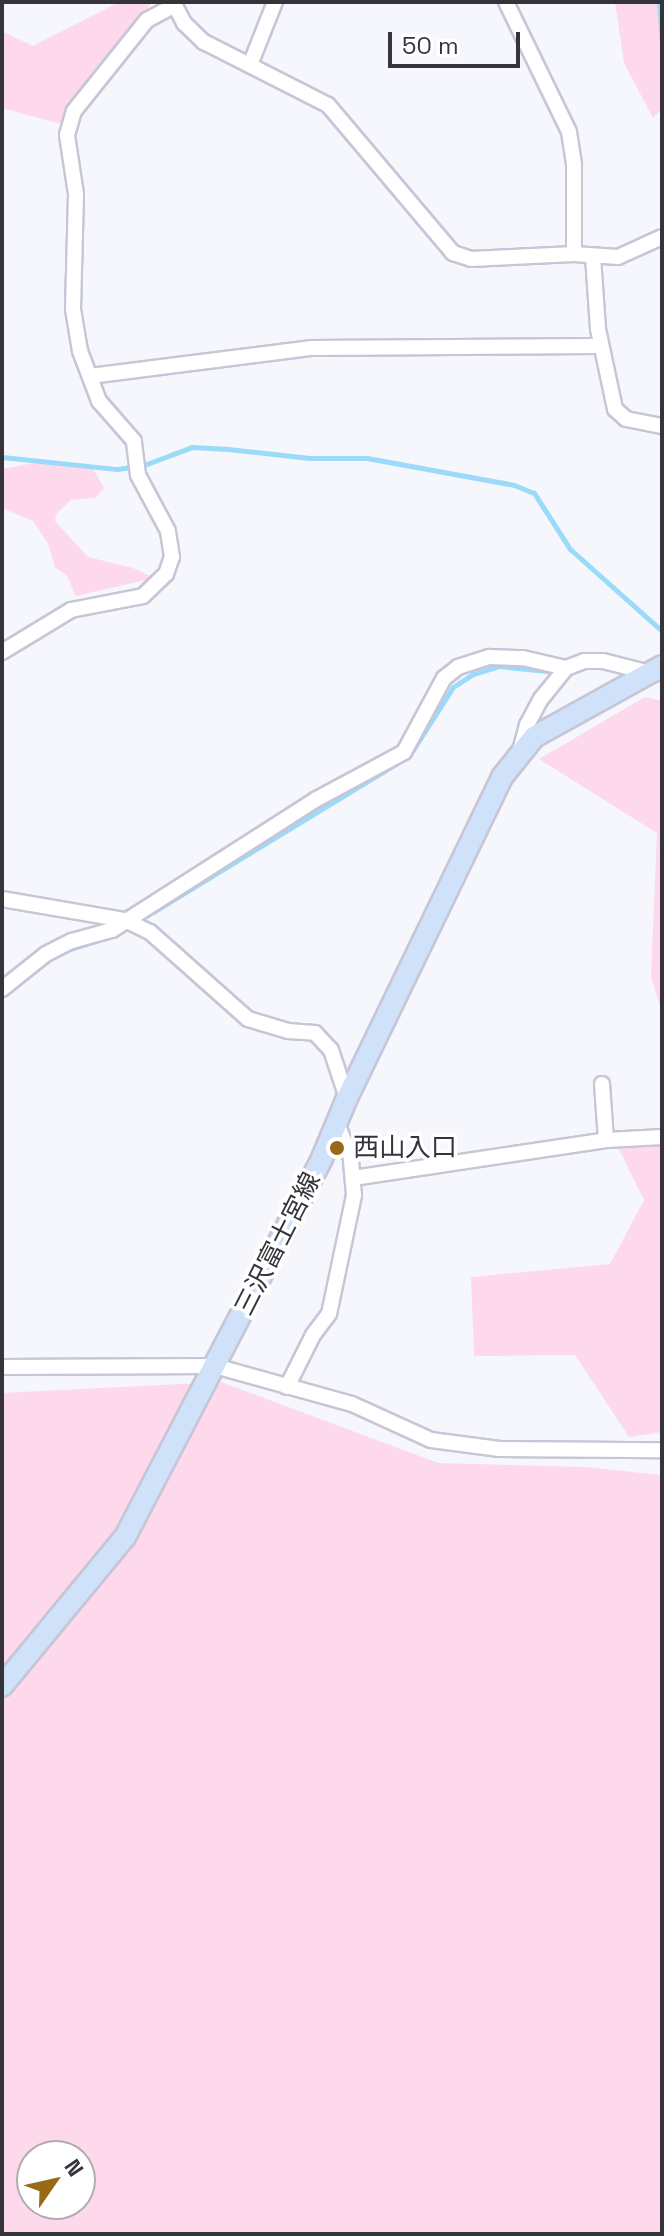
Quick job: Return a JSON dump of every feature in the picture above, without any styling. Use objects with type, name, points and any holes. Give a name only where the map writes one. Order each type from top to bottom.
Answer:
[{"type":"main road","name":"三沢富士宮線","points":[[2,1686],[125,1537],[322,1158],[336,1121],[502,777],[534,737],[659,672]]},
{"type":"street","points":[[250,65],[275,2]]},
{"type":"street","points":[[506,2],[559,105],[569,132],[574,165],[574,254]]},
{"type":"street","points":[[2,652],[71,610],[143,596],[157,585],[172,557],[168,531],[138,475],[134,441],[99,401],[80,351],[73,309],[76,194],[67,135],[74,111],[147,20],[173,4],[204,42],[328,105],[453,253],[471,259],[574,254],[618,257],[662,237]]},
{"type":"street","points":[[593,257],[601,346],[615,409],[626,419],[662,426]]},
{"type":"street","points":[[90,376],[312,348],[601,346]]},
{"type":"street","points":[[2,989],[46,954],[72,941],[112,930],[315,800],[404,752],[444,678],[458,667],[489,657],[523,658],[566,668]]},
{"type":"street","points":[[520,751],[527,725],[541,699],[566,668],[584,661],[603,661],[659,672]]},
{"type":"street","points":[[2,899],[125,920],[150,932],[248,1019],[288,1031],[315,1033],[331,1050],[347,1098]]},
{"type":"street","points":[[602,1084],[606,1140]]},
{"type":"street","points":[[287,1387],[313,1335],[329,1314],[354,1195],[351,1158],[336,1121]]},
{"type":"street","points":[[353,1178],[606,1140],[662,1137]]},
{"type":"street","points":[[2,1367],[215,1366],[257,1375],[287,1387],[352,1404],[431,1440],[499,1449],[662,1450]]},
{"type":"shaded area","points":[[119,2],[152,2],[61,124],[2,108],[2,31],[33,46]]},
{"type":"shaded area","points":[[615,2],[662,2],[662,108],[653,118],[624,63]]},
{"type":"shaded area","points":[[34,463],[93,469],[104,488],[95,498],[71,500],[56,514],[55,521],[88,557],[133,568],[154,578],[76,596],[67,576],[55,567],[48,544],[33,521],[2,508],[2,469]]},
{"type":"shaded area","points":[[645,697],[662,701],[662,1013],[651,976],[657,833],[539,759]]},
{"type":"shaded area","points":[[662,1144],[662,1432],[629,1437],[575,1355],[474,1356],[471,1277],[610,1264],[644,1200],[617,1145]]},
{"type":"shaded area","points":[[221,1382],[438,1463],[584,1467],[662,1475],[662,2234],[2,2234],[2,1393]]},
{"type":"waterway","points":[[659,2],[662,43]]},
{"type":"waterway","points":[[2,457],[117,469],[144,465],[192,447],[310,458],[367,458],[514,485],[534,493],[570,549],[662,631]]},
{"type":"waterway","points":[[409,756],[453,687],[473,674],[499,666],[547,671]]},
{"type":"waterway","points":[[153,912],[397,763]]},
{"type":"waterway","points":[[70,949],[114,935]]},
{"type":"place","name":"西山入口","points":[[337,1148]]}]
